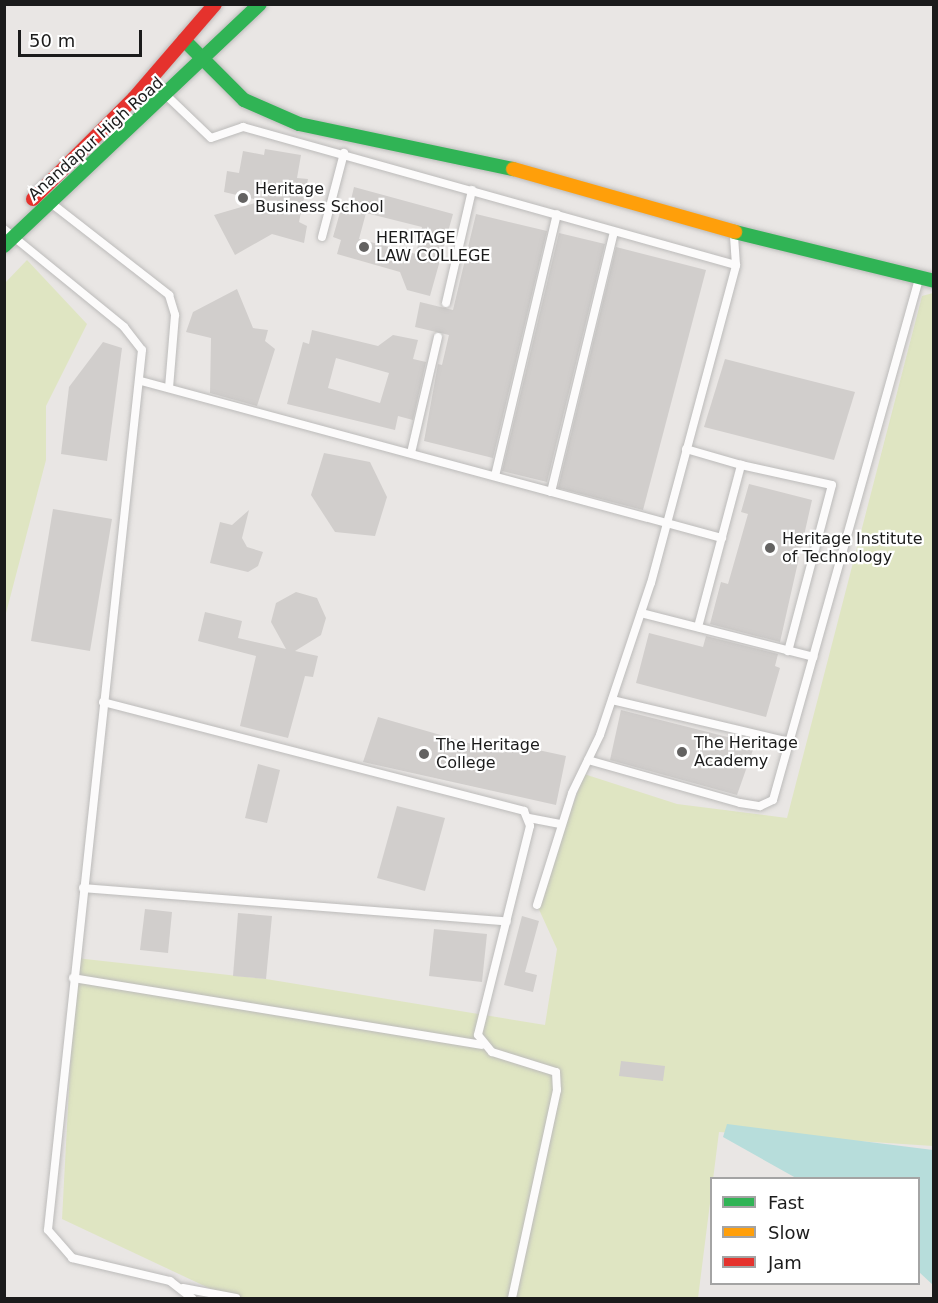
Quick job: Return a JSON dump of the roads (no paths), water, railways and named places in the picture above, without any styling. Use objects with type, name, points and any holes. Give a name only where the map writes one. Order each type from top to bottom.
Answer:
[{"type":"street","name":"Anandapur High Road","points":[[7,235],[40,192],[150,79],[215,4]]},
{"type":"street","name":"Anandapur High Road","points":[[7,235],[50,203],[167,97],[260,4]]},
{"type":"street","points":[[184,40],[244,100],[299,124],[559,178],[734,232],[933,281]]},
{"type":"lane","points":[[150,79],[211,138],[243,127],[344,153],[736,266]]},
{"type":"lane","points":[[322,237],[344,153]]},
{"type":"lane","points":[[446,303],[472,190]]},
{"type":"lane","points":[[40,192],[50,203],[169,295],[175,315],[169,388]]},
{"type":"lane","points":[[495,476],[557,214]]},
{"type":"lane","points":[[551,492],[614,231]]},
{"type":"lane","points":[[537,905],[561,824],[612,700],[641,613],[736,266],[734,232]]},
{"type":"lane","points":[[7,235],[135,338],[142,350],[141,381],[103,702],[48,1230],[72,1258],[183,1288],[236,1299]]},
{"type":"lane","points":[[588,760],[760,806],[773,800],[919,278]]},
{"type":"lane","points":[[411,453],[438,337]]},
{"type":"lane","points":[[141,381],[722,538]]},
{"type":"lane","points":[[686,449],[741,465],[831,485],[788,651]]},
{"type":"lane","points":[[698,627],[741,465]]},
{"type":"lane","points":[[641,613],[813,657]]},
{"type":"lane","points":[[612,700],[790,742]]},
{"type":"lane","points":[[103,702],[507,805],[529,818],[561,824]]},
{"type":"lane","points":[[482,1045],[478,1035],[507,921],[529,818]]},
{"type":"lane","points":[[83,888],[507,921]]},
{"type":"lane","points":[[73,978],[482,1045],[556,1072],[557,1090],[512,1299]]},
{"type":"lane","points":[[183,1288],[192,1298]]},
{"type":"water","points":[[727,1124],[933,1150],[933,1285],[920,1273],[920,1177],[794,1177],[723,1137]]},
{"type":"place","name":"Heritage Business School","points":[[243,198]]},
{"type":"place","name":"HERITAGE LAW COLLEGE","points":[[364,247]]},
{"type":"place","name":"Heritage Institute of Technology","points":[[770,548]]},
{"type":"place","name":"The Heritage Academy","points":[[682,752]]},
{"type":"place","name":"The Heritage College","points":[[424,754]]}]
